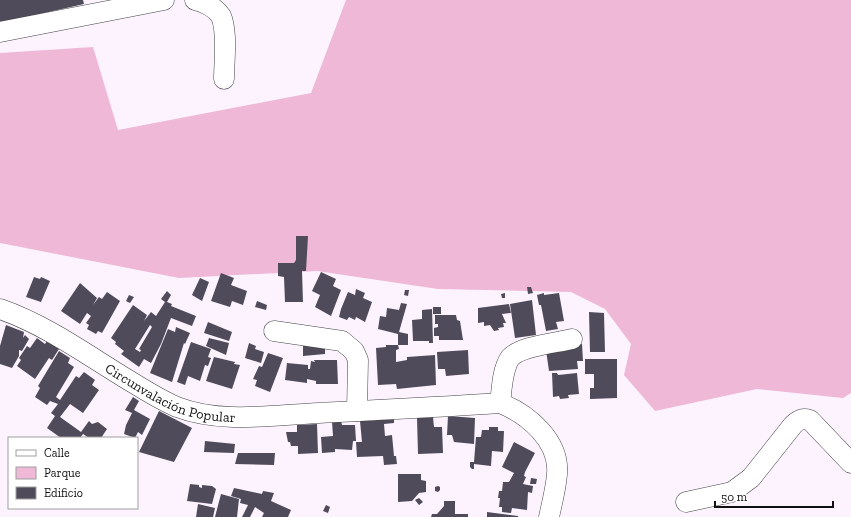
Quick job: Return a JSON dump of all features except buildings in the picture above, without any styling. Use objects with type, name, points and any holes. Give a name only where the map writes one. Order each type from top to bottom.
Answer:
[{"type":"street","points":[[0,32],[164,0]]},
{"type":"street","points":[[195,0],[205,2],[220,16],[225,39],[224,79]]},
{"type":"street","name":"Circunvalación Popular","points":[[0,309],[20,316],[58,336],[177,407],[198,413],[220,416],[357,411],[500,403]]},
{"type":"street","points":[[274,331],[342,341],[354,351],[358,360],[357,411]]},
{"type":"street","points":[[549,517],[557,472],[549,441],[528,419],[516,410],[500,403],[504,373],[511,358],[522,350],[572,339]]},
{"type":"street","points":[[686,502],[732,492],[751,478],[797,420],[810,420],[851,463]]},
{"type":"green space","points":[[346,0],[851,0],[851,393],[843,398],[757,389],[655,411],[624,375],[631,344],[605,309],[571,292],[438,289],[317,271],[179,278],[0,243],[0,53],[93,47],[118,130],[311,93]]}]
